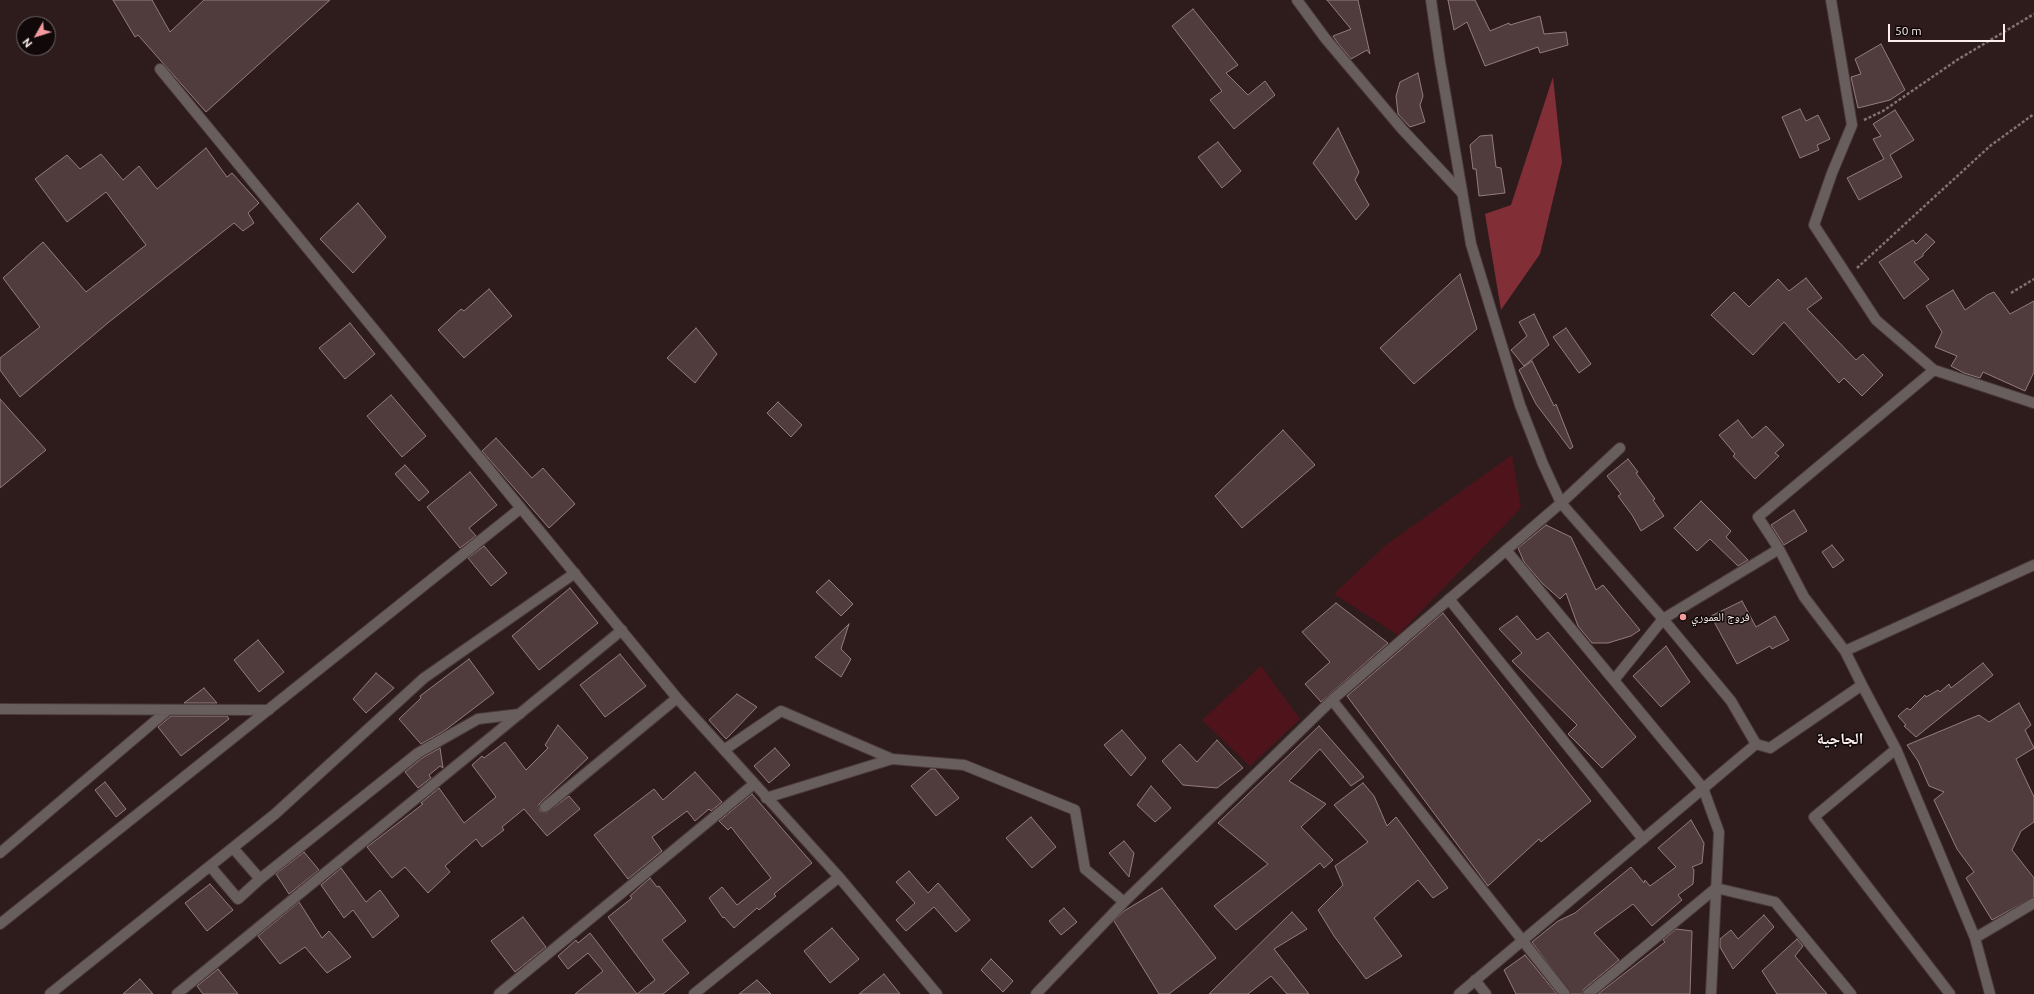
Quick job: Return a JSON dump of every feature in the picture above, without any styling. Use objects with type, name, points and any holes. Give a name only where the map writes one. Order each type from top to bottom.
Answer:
[{"type":"street","points":[[1297,0],[1325,38],[1402,129],[1462,193]]},
{"type":"street","points":[[1431,0],[1471,244],[1520,405],[1543,464],[1561,503],[1663,619],[1731,701],[1756,744],[1770,748],[1862,685]]},
{"type":"street","points":[[1831,0],[1852,125],[1832,173],[1814,225],[1876,320],[1934,370],[2034,402]]},
{"type":"street","points":[[160,70],[677,698],[839,877],[937,994]]},
{"type":"street","points":[[1934,370],[1758,517],[1779,549],[1804,597],[1845,651],[1896,749],[1975,938],[1990,994]]},
{"type":"street","points":[[1036,994],[1124,902],[1332,700],[1561,503],[1620,448]]},
{"type":"street","points":[[0,924],[521,508]]},
{"type":"street","points":[[1614,680],[1663,619],[1779,549]]},
{"type":"street","points":[[1506,550],[1704,788],[1719,832],[1711,994]]},
{"type":"street","points":[[1845,651],[2034,565]]},
{"type":"street","points":[[50,994],[275,814],[424,678],[575,573]]},
{"type":"street","points":[[1449,599],[1643,839]]},
{"type":"street","points":[[177,994],[622,630]]},
{"type":"street","points":[[545,807],[677,698]]},
{"type":"street","points":[[1332,700],[1564,994]]},
{"type":"street","points":[[0,709],[269,710]]},
{"type":"street","points":[[0,853],[168,710]]},
{"type":"street","points":[[724,750],[781,712],[892,759],[964,765],[1075,810],[1085,869],[1124,902]]},
{"type":"street","points":[[210,866],[238,900],[260,879],[418,753],[478,719],[520,714]]},
{"type":"street","points":[[1459,994],[1756,744]]},
{"type":"street","points":[[1896,749],[1814,817],[1950,994]]},
{"type":"street","points":[[766,798],[892,759]]},
{"type":"street","points":[[499,994],[754,784]]},
{"type":"street","points":[[233,848],[260,879]]},
{"type":"street","points":[[694,994],[839,877]]},
{"type":"street","points":[[1588,994],[1716,888]]},
{"type":"street","points":[[1716,888],[1775,902],[1851,994]]},
{"type":"street","points":[[1975,938],[2034,903]]},
{"type":"street","points":[[1475,980],[1486,994]]},
{"type":"path","points":[[1852,125],[1883,111],[1957,60],[2034,14]]},
{"type":"path","points":[[1848,277],[1990,146],[2034,114]]},
{"type":"path","points":[[2011,293],[2034,279]]},
{"type":"shaded area","points":[[1553,77],[1562,162],[1540,254],[1501,310],[1485,214],[1511,205]]},
{"type":"shaded area","points":[[1512,455],[1521,508],[1398,635],[1334,594],[1386,545]]},
{"type":"shaded area","points":[[1261,666],[1300,719],[1250,766],[1202,720]]},
{"type":"building","points":[[113,0],[152,0],[170,32],[204,0],[330,0],[206,112],[138,35],[135,37]]},
{"type":"building","points":[[1327,0],[1358,0],[1370,54],[1367,50],[1351,59],[1337,42],[1333,36],[1351,29]]},
{"type":"building","points":[[1448,0],[1475,0],[1490,31],[1509,23],[1510,25],[1540,16],[1544,34],[1566,32],[1568,45],[1540,53],[1538,47],[1485,66],[1467,22],[1454,30]]},
{"type":"building","points":[[1193,9],[1238,65],[1226,73],[1248,95],[1265,81],[1275,95],[1234,129],[1210,100],[1222,91],[1172,26]]},
{"type":"building","points":[[1881,44],[1905,90],[1890,100],[1858,108],[1851,77],[1861,74],[1855,59]]},
{"type":"building","points":[[1418,73],[1423,96],[1420,105],[1425,122],[1410,127],[1398,114],[1396,96],[1400,82]]},
{"type":"building","points":[[1800,109],[1806,121],[1818,115],[1830,139],[1817,145],[1819,150],[1800,158],[1782,117]]},
{"type":"building","points":[[1895,110],[1914,140],[1890,155],[1902,177],[1859,200],[1847,178],[1884,159],[1873,139],[1881,136],[1873,124]]},
{"type":"building","points":[[1338,128],[1359,172],[1355,180],[1369,205],[1356,220],[1313,163]]},
{"type":"building","points":[[1492,135],[1496,167],[1501,168],[1505,193],[1479,196],[1476,169],[1473,169],[1470,145],[1480,136]]},
{"type":"building","points":[[1218,142],[1241,171],[1222,188],[1198,157]]},
{"type":"building","points":[[206,148],[227,177],[232,173],[259,203],[248,213],[254,223],[243,231],[234,223],[109,322],[20,397],[0,370],[0,358],[40,327],[3,278],[43,242],[86,292],[146,245],[106,192],[67,222],[35,179],[67,155],[80,169],[101,154],[123,180],[139,166],[157,189]]},
{"type":"building","points":[[358,203],[386,237],[353,273],[320,239]]},
{"type":"building","points":[[1926,234],[1935,242],[1923,254],[1923,256],[1914,262],[1929,279],[1904,299],[1879,262],[1913,240],[1916,244]]},
{"type":"building","points":[[1460,274],[1477,329],[1414,384],[1380,348]]},
{"type":"building","points":[[1806,278],[1822,298],[1807,309],[1856,360],[1863,354],[1883,375],[1862,396],[1844,378],[1839,383],[1784,322],[1753,355],[1711,315],[1734,292],[1749,307],[1778,279],[1789,291]]},
{"type":"building","points":[[489,289],[512,316],[464,358],[438,330],[461,309],[464,311]]},
{"type":"building","points":[[1953,290],[1965,310],[1994,292],[2010,314],[2034,301],[2034,372],[2025,391],[1983,372],[1980,378],[1964,373],[1951,366],[1957,356],[1935,347],[1942,332],[1926,306]]},
{"type":"building","points":[[1534,314],[1549,345],[1524,366],[1511,350],[1527,336],[1519,322]]},
{"type":"building","points":[[350,323],[375,354],[345,379],[319,348]]},
{"type":"building","points":[[696,328],[717,354],[695,383],[667,358]]},
{"type":"building","points":[[1566,328],[1591,364],[1579,373],[1553,337]]},
{"type":"building","points":[[1532,361],[1554,406],[1556,404],[1573,447],[1570,449],[1536,404],[1519,370]]},
{"type":"building","points":[[391,395],[426,436],[402,457],[367,416]]},
{"type":"building","points":[[0,399],[46,450],[0,488]]},
{"type":"building","points":[[778,402],[802,425],[791,437],[767,413]]},
{"type":"building","points":[[1738,420],[1752,438],[1766,426],[1784,445],[1775,453],[1779,456],[1755,479],[1733,456],[1735,454],[1719,435]]},
{"type":"building","points":[[1283,430],[1315,465],[1242,528],[1215,496]]},
{"type":"building","points":[[496,438],[532,478],[543,468],[575,504],[549,528],[482,451]]},
{"type":"building","points":[[1628,459],[1638,472],[1636,473],[1655,499],[1653,500],[1664,516],[1641,531],[1632,515],[1618,496],[1621,494],[1607,476]]},
{"type":"building","points":[[405,465],[429,492],[419,501],[395,474]]},
{"type":"building","points":[[470,472],[497,505],[469,528],[476,536],[460,548],[427,507]]},
{"type":"building","points":[[1701,501],[1731,531],[1726,537],[1748,560],[1738,566],[1710,539],[1697,551],[1674,528]]},
{"type":"building","points":[[1794,510],[1807,531],[1784,545],[1771,525]]},
{"type":"building","points":[[1546,525],[1571,537],[1596,590],[1603,585],[1640,630],[1631,636],[1608,643],[1592,643],[1578,626],[1566,593],[1560,599],[1543,584],[1524,562],[1518,548]]},
{"type":"building","points":[[1832,545],[1844,560],[1833,568],[1822,552]]},
{"type":"building","points":[[484,546],[507,573],[491,586],[468,558]]},
{"type":"building","points":[[829,580],[853,604],[841,616],[816,592]]},
{"type":"building","points":[[570,588],[598,623],[539,670],[512,636]]},
{"type":"building","points":[[1742,601],[1756,627],[1775,616],[1789,640],[1772,649],[1770,646],[1737,664],[1711,616]]},
{"type":"building","points":[[1336,603],[1388,643],[1321,702],[1305,684],[1330,662],[1302,632]]},
{"type":"building","points":[[1443,613],[1591,801],[1541,842],[1539,839],[1488,886],[1347,696]]},
{"type":"building","points":[[1517,616],[1537,640],[1548,632],[1636,737],[1602,768],[1568,734],[1577,725],[1512,661],[1522,653],[1499,629]]},
{"type":"building","points":[[849,624],[841,649],[851,659],[841,677],[815,657]]},
{"type":"building","points":[[258,640],[284,672],[259,692],[234,660]]},
{"type":"building","points":[[1666,646],[1690,682],[1661,707],[1633,676]]},
{"type":"building","points":[[620,654],[646,686],[605,717],[580,685]]},
{"type":"building","points":[[469,659],[494,693],[444,731],[421,744],[399,719],[421,698],[420,696]]},
{"type":"building","points":[[1983,663],[1993,675],[1916,737],[1904,726],[1906,725],[1898,716],[1907,708],[1910,710],[1925,695],[1926,697],[1938,690],[1940,692],[1949,684],[1951,688]]},
{"type":"building","points":[[376,673],[394,688],[366,713],[353,699]]},
{"type":"building","points":[[204,688],[217,703],[184,703]]},
{"type":"building","points":[[737,694],[757,707],[726,739],[709,720]]},
{"type":"building","points":[[2019,703],[2031,725],[2025,730],[2034,748],[2016,759],[2034,797],[2034,822],[2021,831],[2012,850],[2034,878],[2034,897],[1992,920],[1966,878],[1974,872],[1957,849],[1934,800],[1944,792],[1929,786],[1918,761],[1907,745],[1979,715],[1989,722]]},
{"type":"building","points":[[171,716],[227,716],[229,719],[181,756],[158,727]]},
{"type":"building","points":[[558,725],[588,758],[539,804],[540,811],[546,813],[569,796],[580,809],[547,836],[524,809],[502,827],[504,830],[482,847],[476,839],[445,866],[450,872],[428,893],[405,867],[392,878],[367,847],[423,804],[421,803],[439,788],[464,823],[496,797],[472,765],[482,756],[484,758],[505,742],[526,770],[548,748],[545,745]]},
{"type":"building","points":[[1319,726],[1364,777],[1351,786],[1320,749],[1289,781],[1326,804],[1301,827],[1333,860],[1324,868],[1320,863],[1236,930],[1214,906],[1268,864],[1218,823]]},
{"type":"building","points":[[1122,730],[1146,758],[1131,776],[1104,745]]},
{"type":"building","points":[[1217,740],[1243,768],[1217,788],[1183,785],[1162,761],[1180,744],[1197,762]]},
{"type":"building","points":[[440,748],[443,768],[440,766],[429,775],[431,778],[418,788],[405,772],[422,758]]},
{"type":"building","points":[[775,748],[790,765],[769,783],[754,766]]},
{"type":"building","points":[[931,769],[935,769],[959,798],[936,816],[911,786]]},
{"type":"building","points":[[695,772],[722,802],[711,811],[709,809],[695,821],[687,811],[652,837],[662,851],[628,879],[594,835],[654,789],[663,800]]},
{"type":"building","points":[[105,782],[126,809],[116,817],[95,790]]},
{"type":"building","points":[[1363,783],[1374,796],[1387,826],[1396,817],[1448,888],[1433,898],[1418,880],[1374,918],[1402,956],[1366,979],[1334,936],[1318,910],[1343,885],[1335,866],[1368,842],[1334,805]]},
{"type":"building","points":[[1151,786],[1171,808],[1155,822],[1137,805]]},
{"type":"building","points":[[752,794],[812,863],[774,894],[776,896],[759,910],[757,908],[734,928],[724,917],[723,918],[709,898],[722,887],[737,905],[771,878],[731,827],[728,830],[719,821]]},
{"type":"building","points":[[1031,817],[1056,847],[1032,868],[1006,838]]},
{"type":"building","points":[[1691,820],[1704,843],[1702,863],[1692,867],[1694,870],[1693,884],[1678,895],[1682,900],[1652,926],[1633,904],[1594,933],[1619,960],[1584,989],[1582,994],[1571,994],[1532,942],[1558,921],[1575,913],[1631,867],[1644,883],[1645,880],[1650,886],[1676,867],[1658,848]]},
{"type":"building","points":[[1124,841],[1134,853],[1129,877],[1109,853]]},
{"type":"building","points":[[304,852],[319,870],[289,894],[276,874]]},
{"type":"building","points":[[341,868],[366,902],[380,890],[399,916],[373,938],[353,910],[344,918],[321,885]]},
{"type":"building","points":[[909,871],[928,893],[938,883],[970,920],[956,932],[934,907],[906,931],[896,920],[915,903],[896,882]]},
{"type":"building","points":[[650,878],[657,887],[659,886],[686,921],[662,940],[689,973],[663,994],[637,994],[655,980],[608,917],[632,898],[630,896]]},
{"type":"building","points":[[210,884],[233,910],[207,931],[185,903]]},
{"type":"building","points":[[1162,888],[1216,958],[1169,994],[1159,994],[1114,921],[1124,911]]},
{"type":"building","points":[[299,902],[322,938],[329,931],[351,957],[327,973],[305,947],[280,964],[258,936]]},
{"type":"building","points":[[1064,908],[1077,922],[1061,935],[1049,921]]},
{"type":"building","points":[[1292,912],[1307,929],[1274,949],[1309,994],[1287,994],[1271,976],[1248,994],[1209,994]]},
{"type":"building","points":[[1764,915],[1774,927],[1733,969],[1720,947],[1720,939],[1731,930],[1738,939]]},
{"type":"building","points":[[523,917],[546,947],[515,972],[491,941]]},
{"type":"building","points":[[832,928],[859,959],[830,983],[804,951]]},
{"type":"building","points":[[1676,929],[1692,931],[1690,994],[1598,994],[1665,942],[1663,940]]},
{"type":"building","points":[[590,933],[637,994],[575,994],[603,971],[588,953],[568,969],[558,956],[576,940],[578,943]]},
{"type":"building","points":[[1797,939],[1803,946],[1795,956],[1827,994],[1777,994],[1762,971]]},
{"type":"building","points":[[1525,955],[1557,994],[1516,994],[1504,970]]},
{"type":"building","points":[[991,959],[1013,981],[1003,992],[981,970]]},
{"type":"building","points":[[218,969],[238,994],[203,994],[197,986]]},
{"type":"building","points":[[884,974],[900,994],[859,994]]},
{"type":"building","points":[[140,979],[153,994],[123,994]]},
{"type":"building","points":[[757,980],[771,994],[739,994]]},
{"type":"place","name":"فروج العموري","points":[[1683,617]]},
{"type":"district","name":"الجاجية","points":[[1840,739]]}]
